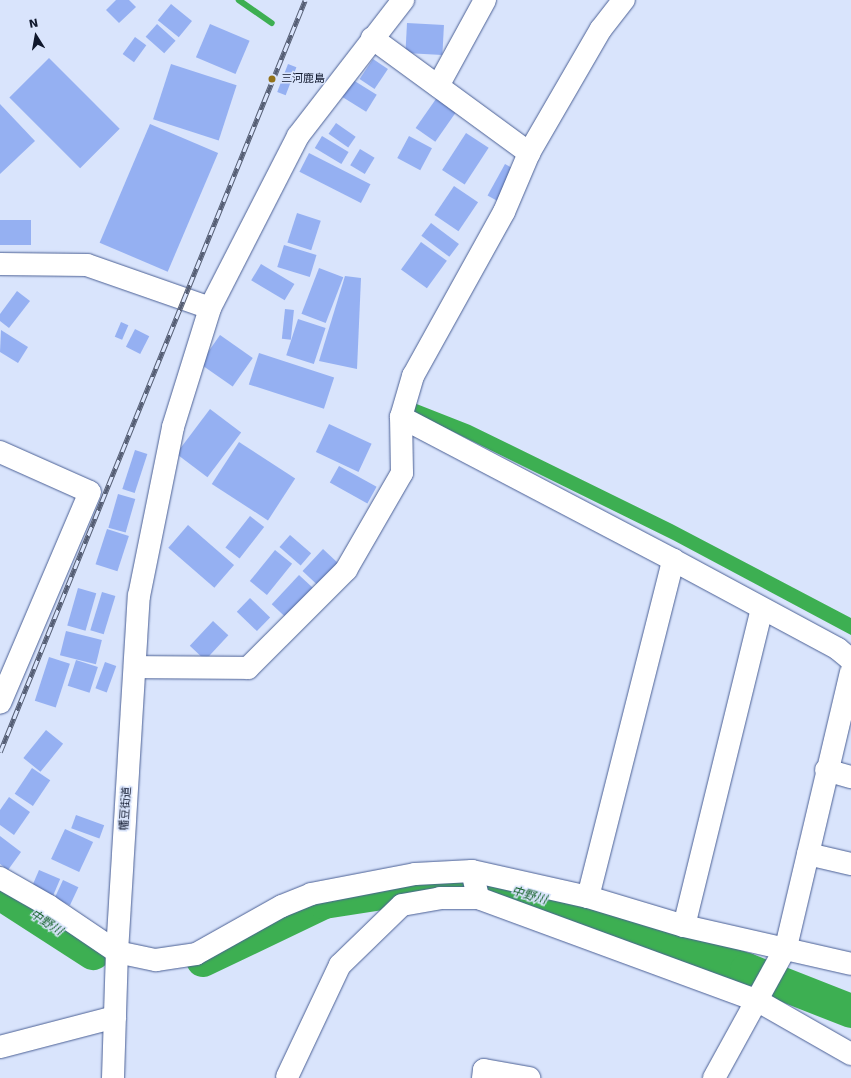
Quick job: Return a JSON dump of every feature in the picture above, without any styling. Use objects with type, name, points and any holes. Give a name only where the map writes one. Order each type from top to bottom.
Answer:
[{"type":"street","name":"幡豆街道","points":[[115,1017],[117,952],[139,596],[173,427],[210,308],[298,136],[402,0]]},
{"type":"street","points":[[438,86],[485,0]]},
{"type":"street","points":[[135,667],[248,668],[346,570],[402,473],[401,417],[413,376],[504,212],[529,153],[601,29],[624,0]]},
{"type":"street","points":[[372,38],[529,153]]},
{"type":"street","points":[[0,264],[87,265],[210,308]]},
{"type":"street","points":[[401,417],[673,560],[838,649],[851,660]]},
{"type":"street","points":[[0,452],[90,492],[0,704]]},
{"type":"street","points":[[588,897],[673,560]]},
{"type":"street","points":[[684,926],[762,609]]},
{"type":"street","points":[[714,1078],[785,951],[826,770],[851,673]]},
{"type":"street","points":[[826,770],[851,777]]},
{"type":"street","points":[[808,854],[851,864]]},
{"type":"street","points":[[0,878],[49,906],[117,952],[156,960],[196,954],[282,906],[311,894],[415,874],[474,884],[588,897],[684,926],[785,951],[851,964]]},
{"type":"street","points":[[288,1078],[340,965],[402,905],[440,898],[474,884],[758,1001],[851,1054]]},
{"type":"street","points":[[0,1047],[115,1017],[113,1078]]},
{"type":"street","points":[[483,1078],[484,1070],[529,1078]]},
{"type":"shaded area","points":[[414,403],[470,425],[672,524],[851,618],[851,635],[673,540],[411,411]]},
{"type":"building","points":[[116,0],[129,0],[136,7],[119,23],[106,10]]},
{"type":"building","points":[[171,4],[192,21],[179,37],[158,20]]},
{"type":"building","points":[[407,23],[444,25],[442,55],[405,53]]},
{"type":"building","points":[[157,24],[176,41],[164,53],[146,37]]},
{"type":"building","points":[[210,24],[250,41],[236,74],[196,57]]},
{"type":"building","points":[[135,37],[146,45],[134,62],[123,54]]},
{"type":"building","points":[[49,58],[120,129],[80,168],[9,98]]},
{"type":"building","points":[[373,59],[388,69],[375,89],[360,79]]},
{"type":"building","points":[[171,64],[237,85],[219,140],[153,119]]},
{"type":"building","points":[[288,64],[296,67],[286,95],[277,92]]},
{"type":"building","points":[[353,80],[377,95],[366,112],[342,97]]},
{"type":"building","points":[[438,96],[458,110],[435,142],[416,128]]},
{"type":"building","points":[[0,104],[35,141],[0,174]]},
{"type":"building","points":[[336,123],[356,137],[348,147],[329,134]]},
{"type":"building","points":[[150,124],[218,153],[168,272],[100,243]]},
{"type":"building","points":[[466,133],[489,148],[465,185],[442,170]]},
{"type":"building","points":[[322,136],[349,152],[341,164],[315,148]]},
{"type":"building","points":[[409,136],[432,148],[420,170],[397,158]]},
{"type":"building","points":[[360,149],[375,158],[365,174],[350,165]]},
{"type":"building","points":[[309,153],[370,184],[361,203],[299,172]]},
{"type":"building","points":[[505,164],[516,170],[499,202],[488,195]]},
{"type":"building","points":[[454,186],[478,202],[458,231],[434,215]]},
{"type":"building","points":[[297,213],[321,221],[311,250],[287,242]]},
{"type":"building","points":[[0,220],[31,220],[31,245],[0,245]]},
{"type":"building","points":[[431,223],[459,244],[449,257],[421,236]]},
{"type":"building","points":[[421,242],[447,261],[427,288],[401,270]]},
{"type":"building","points":[[284,245],[317,255],[310,277],[277,267]]},
{"type":"building","points":[[261,264],[294,284],[285,300],[251,280]]},
{"type":"building","points":[[319,268],[343,277],[326,323],[301,314]]},
{"type":"building","points":[[345,276],[361,278],[357,369],[319,361]]},
{"type":"building","points":[[17,291],[30,301],[9,328],[0,321],[0,314]]},
{"type":"building","points":[[285,309],[294,310],[291,340],[282,339]]},
{"type":"building","points":[[298,319],[326,328],[314,364],[286,355]]},
{"type":"building","points":[[121,322],[128,325],[122,340],[115,337]]},
{"type":"building","points":[[135,329],[149,336],[140,354],[126,347]]},
{"type":"building","points":[[1,330],[28,347],[18,363],[0,352]]},
{"type":"building","points":[[220,335],[253,358],[233,387],[200,364]]},
{"type":"building","points":[[259,353],[334,377],[324,409],[249,384]]},
{"type":"building","points":[[210,409],[241,432],[207,477],[176,454]]},
{"type":"building","points":[[329,424],[372,444],[358,472],[316,452]]},
{"type":"building","points":[[239,442],[295,478],[268,520],[212,484]]},
{"type":"building","points":[[135,450],[147,454],[135,493],[122,489]]},
{"type":"building","points":[[339,466],[377,487],[367,503],[330,483]]},
{"type":"building","points":[[118,494],[135,499],[126,533],[108,528]]},
{"type":"building","points":[[250,516],[264,527],[240,559],[225,548]]},
{"type":"building","points":[[188,525],[234,565],[214,588],[168,548]]},
{"type":"building","points":[[107,529],[129,536],[117,571],[96,564]]},
{"type":"building","points":[[290,535],[311,553],[301,565],[280,547]]},
{"type":"building","points":[[323,549],[340,565],[319,587],[303,571]]},
{"type":"building","points":[[275,550],[292,564],[267,595],[250,581]]},
{"type":"building","points":[[299,575],[314,589],[287,619],[272,604]]},
{"type":"building","points":[[78,588],[96,593],[86,631],[67,625]]},
{"type":"building","points":[[102,592],[115,596],[104,634],[90,630]]},
{"type":"building","points":[[250,598],[270,617],[257,631],[237,612]]},
{"type":"building","points":[[213,621],[228,635],[205,660],[190,646]]},
{"type":"building","points":[[66,631],[102,640],[96,664],[60,655]]},
{"type":"building","points":[[49,657],[70,664],[56,708],[35,701]]},
{"type":"building","points":[[76,660],[98,667],[90,693],[68,686]]},
{"type":"building","points":[[105,662],[116,666],[107,692],[95,688]]},
{"type":"building","points":[[46,730],[63,744],[40,772],[23,758]]},
{"type":"building","points":[[32,768],[50,780],[33,806],[15,794]]},
{"type":"building","points":[[9,797],[30,812],[14,835],[0,825],[0,810]]},
{"type":"building","points":[[76,815],[104,825],[99,838],[71,828]]},
{"type":"building","points":[[65,829],[93,842],[79,872],[51,859]]},
{"type":"building","points":[[0,836],[21,852],[8,870],[0,864]]},
{"type":"building","points":[[39,870],[60,879],[51,901],[30,892]]},
{"type":"building","points":[[63,880],[78,887],[70,905],[55,898]]},
{"type":"waterway","points":[[239,0],[272,23]]},
{"type":"waterway","name":"中野川","points":[[203,960],[324,902],[447,883],[516,891],[747,970],[851,1011]]},
{"type":"waterway","name":"中野川","points":[[0,893],[93,953]]},
{"type":"railway","points":[[0,752],[305,0]]},
{"type":"place","name":"三河鹿島","points":[[272,79]]}]
